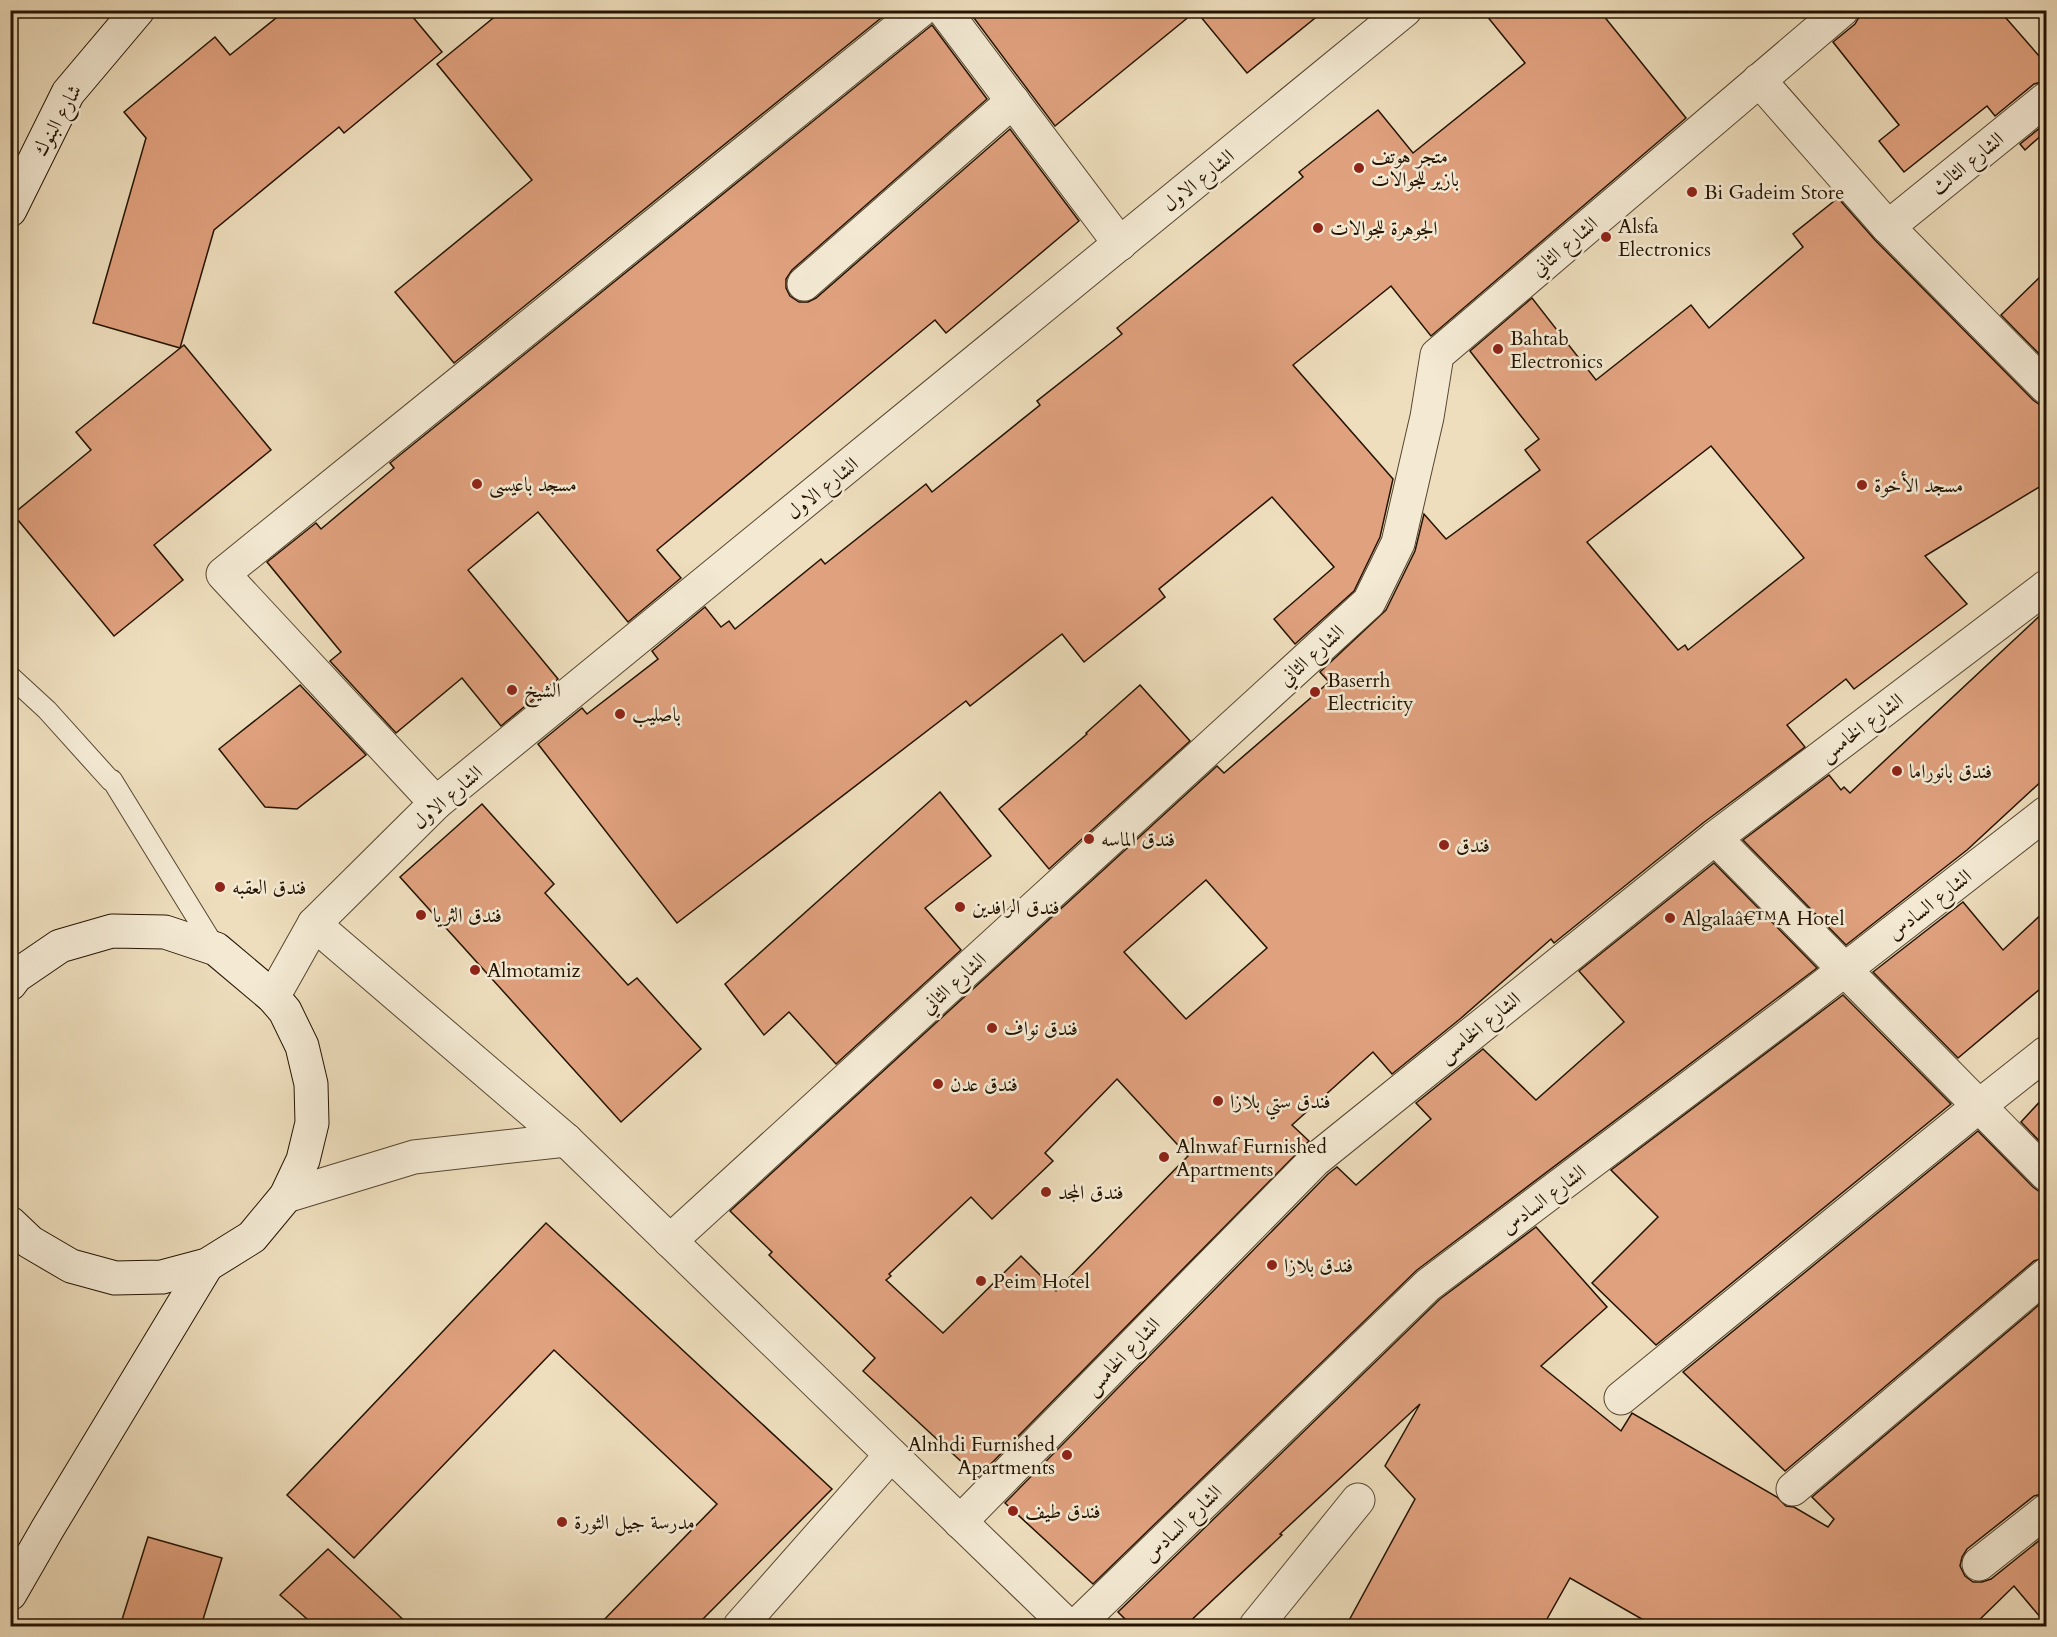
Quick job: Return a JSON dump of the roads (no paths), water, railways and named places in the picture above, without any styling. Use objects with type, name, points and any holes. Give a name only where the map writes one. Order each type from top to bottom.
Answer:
[{"type":"street","name":"شارع البنوك","points":[[10,210],[68,93],[138,10]]},
{"type":"street","points":[[436,804],[223,574],[921,10]]},
{"type":"street","points":[[944,10],[1120,244]]},
{"type":"street","name":"الشارع الاول","points":[[273,998],[314,924],[436,804],[1405,10]]},
{"type":"street","name":"الشارع الثاني","points":[[670,1241],[1369,602],[1398,543],[1425,427],[1437,355],[1842,10]]},
{"type":"street","points":[[1760,80],[1888,227],[2043,376]]},
{"type":"street","name":"الشارع الثالث","points":[[1888,227],[2046,99]]},
{"type":"street","points":[[804,284],[1012,101]]},
{"type":"street","name":"الشارع الخامس","points":[[960,1522],[1315,1160],[1715,838],[2046,587]]},
{"type":"street","name":"الشارع السادس","points":[[1076,1626],[1428,1285],[1845,970],[2046,813]]},
{"type":"street","points":[[1715,838],[2046,1174]]},
{"type":"street","points":[[314,924],[566,1140],[1068,1626]]},
{"type":"street","points":[[10,984],[16,976],[60,946],[112,931],[165,932],[216,949],[285,1011],[302,1046],[311,1084],[312,1123],[303,1160],[286,1196],[252,1237],[207,1265],[162,1277],[115,1278],[71,1266],[30,1242],[10,1223]]},
{"type":"street","points":[[1621,1398],[2046,1053]]},
{"type":"street","points":[[286,1196],[414,1157],[566,1140]]},
{"type":"street","points":[[10,1594],[48,1527],[207,1265]]},
{"type":"street","points":[[1793,1489],[2046,1275]]},
{"type":"street","points":[[740,1626],[891,1455]]},
{"type":"street","points":[[1256,1626],[1358,1500]]},
{"type":"street","points":[[1979,1564],[2046,1511]]},
{"type":"lane","points":[[10,676],[47,710],[112,780],[216,949]]},
{"type":"place","name":"متجر هوتف بازير للجوالات","points":[[1359,168]]},
{"type":"place","name":"Bi Gadeim Store","points":[[1692,192]]},
{"type":"place","name":"الجوهرة للجوالات","points":[[1318,228]]},
{"type":"place","name":"Alsfa Electronics","points":[[1606,237]]},
{"type":"place","name":"Bahtab Electronics","points":[[1498,349]]},
{"type":"place","name":"مسجد باعيسى","points":[[477,484]]},
{"type":"place","name":"مسجد الأخوة","points":[[1862,485]]},
{"type":"place","name":"الشيخ","points":[[512,690]]},
{"type":"place","name":"Baserrh Electricity","points":[[1315,692]]},
{"type":"place","name":"باصليب","points":[[620,714]]},
{"type":"place","name":"فندق بانوراما","points":[[1897,771]]},
{"type":"place","name":"فندق الماسه","points":[[1089,839]]},
{"type":"place","name":"فندق","points":[[1444,845]]},
{"type":"place","name":"فندق العقبه","points":[[220,887]]},
{"type":"place","name":"فندق الرافدين","points":[[960,907]]},
{"type":"place","name":"فندق الثريا","points":[[421,915]]},
{"type":"place","name":"Algalaâ€™A Hotel","points":[[1670,918]]},
{"type":"place","name":"Almotamiz","points":[[475,970]]},
{"type":"place","name":"فندق نواف","points":[[992,1028]]},
{"type":"place","name":"فندق عدن","points":[[938,1084]]},
{"type":"place","name":"فندق ستي بلازا","points":[[1218,1101]]},
{"type":"place","name":"Alnwaf Furnished Apartments","points":[[1164,1157]]},
{"type":"place","name":"فندق المجد","points":[[1046,1192]]},
{"type":"place","name":"فندق بلازا","points":[[1272,1265]]},
{"type":"place","name":"Peim Hotel","points":[[981,1281]]},
{"type":"place","name":"Alnhdi Furnished Apartments","points":[[1067,1455]]},
{"type":"place","name":"فندق طيف","points":[[1013,1511]]},
{"type":"place","name":"مدرسة جيل الثورة","points":[[562,1522]]}]
